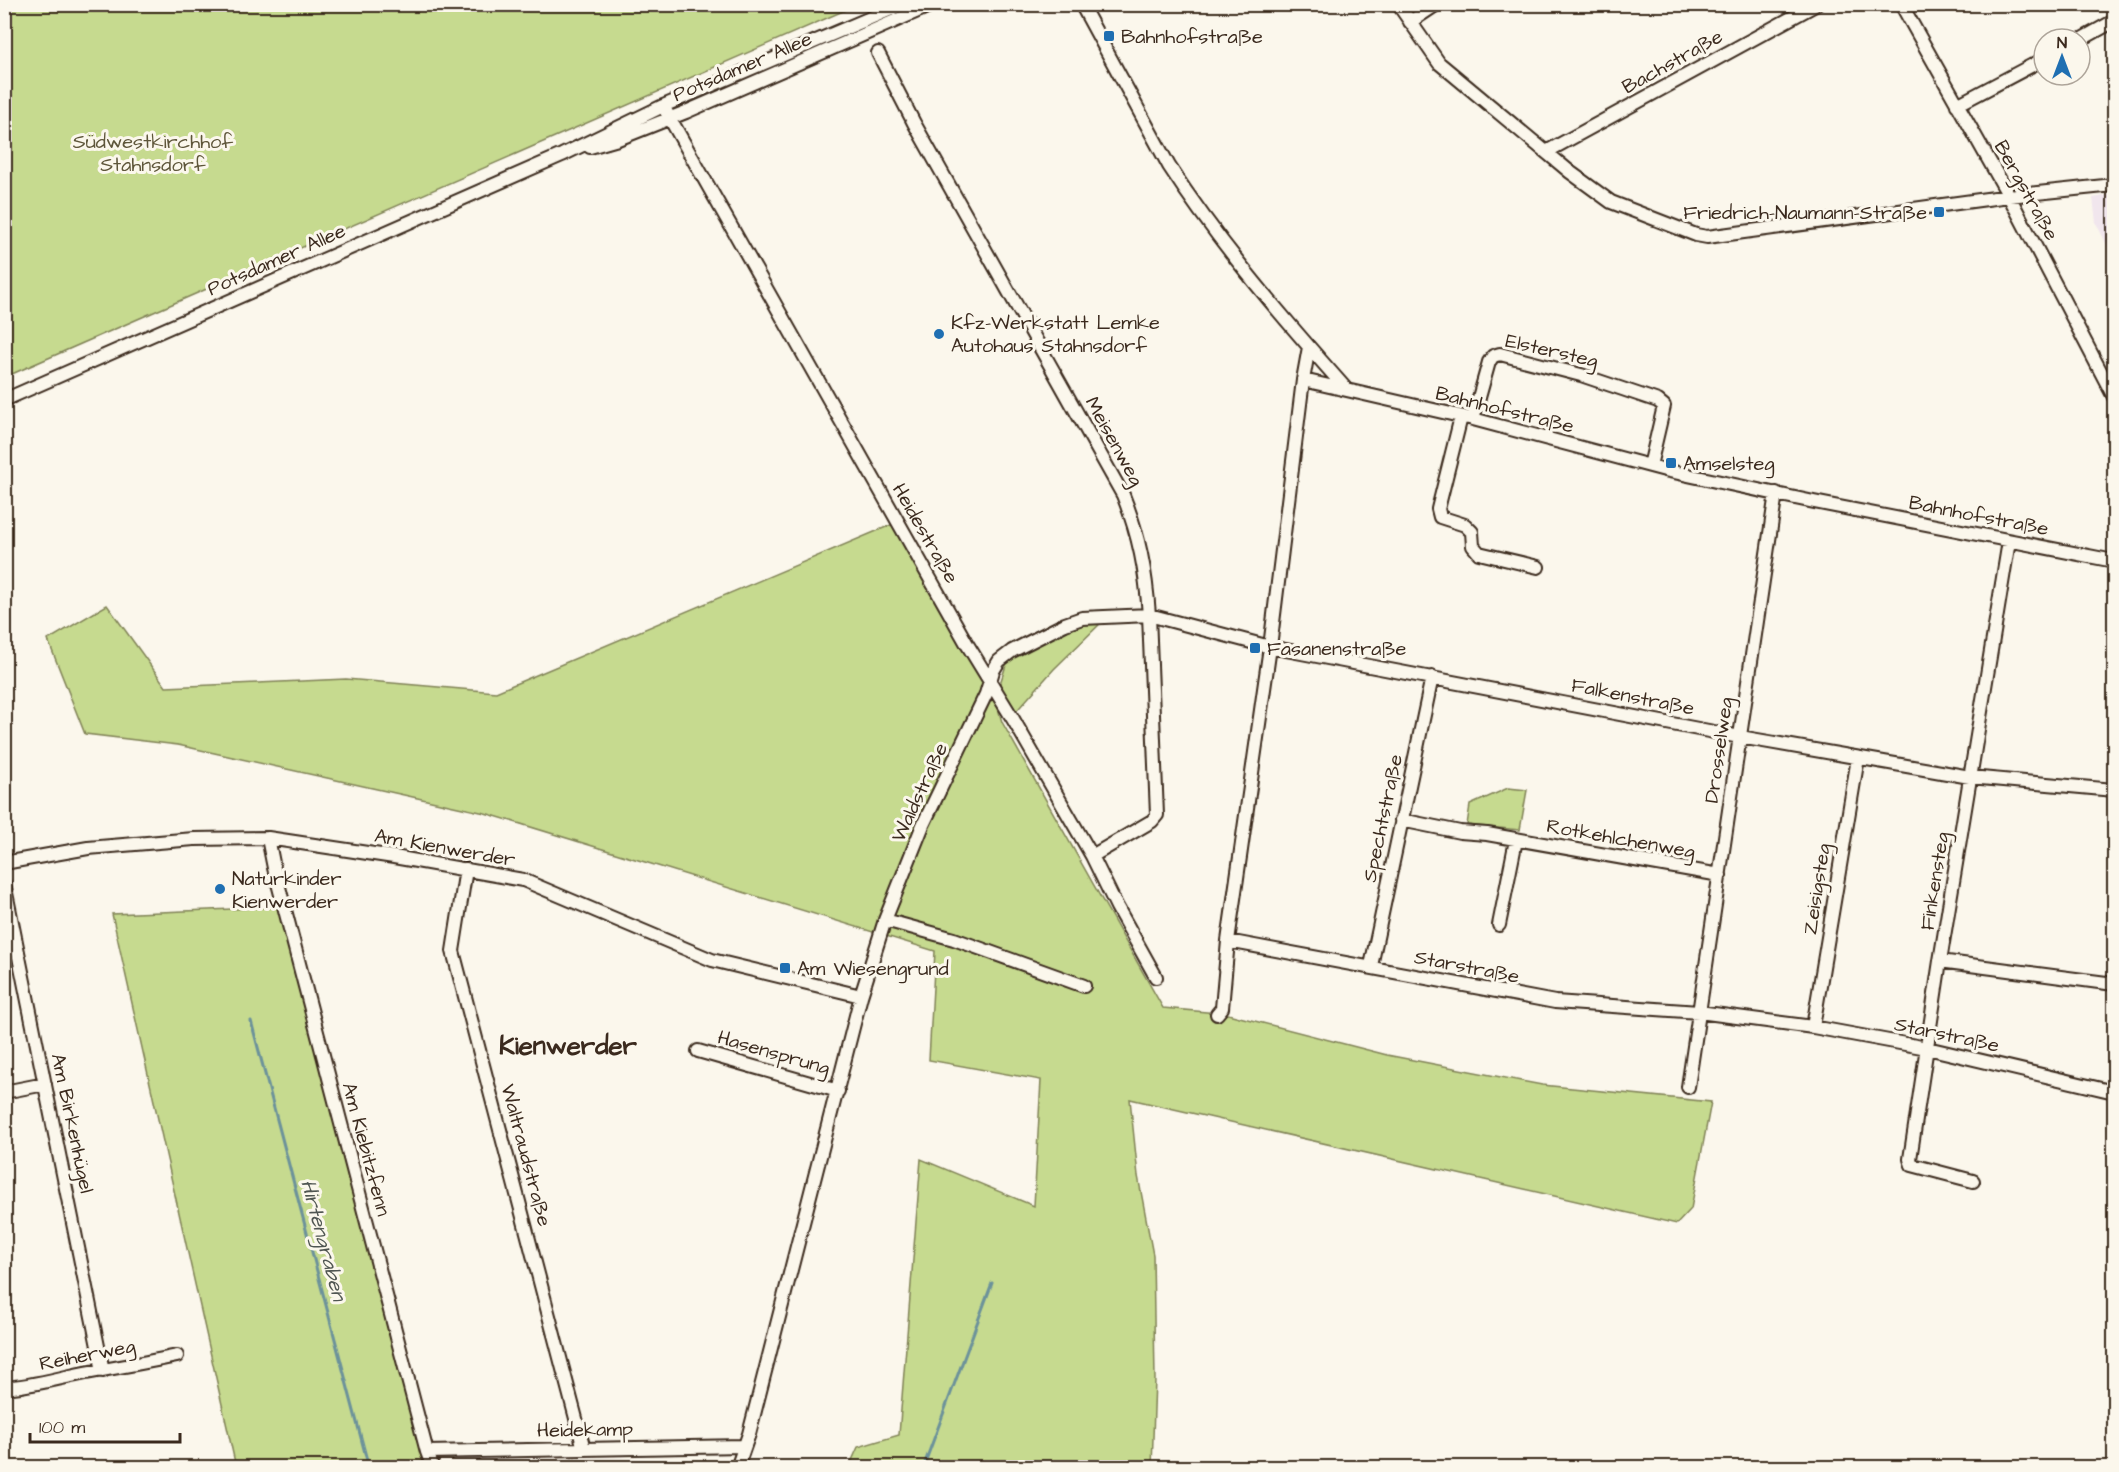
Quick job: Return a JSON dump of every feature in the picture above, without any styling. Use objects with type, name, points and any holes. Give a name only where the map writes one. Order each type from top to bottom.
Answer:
[{"type":"street","name":"Potsdamer Allee","points":[[4,400],[562,155],[663,106],[903,4]]},
{"type":"street","name":"Potsdamer Allee","points":[[562,155],[618,139],[669,119],[934,4]]},
{"type":"street","points":[[1081,4],[1182,187],[1264,296],[1347,390]]},
{"type":"street","points":[[1398,4],[1439,63],[1546,152],[1611,201],[1696,235],[1707,237],[2009,196],[2115,185]]},
{"type":"street","points":[[1410,22],[1437,4]]},
{"type":"street","name":"Bachstraße","points":[[1546,152],[1817,4]]},
{"type":"street","name":"Bergstraße","points":[[1900,4],[2009,196],[2115,396]]},
{"type":"street","points":[[2092,33],[2115,21]]},
{"type":"street","name":"Meisenweg","points":[[878,53],[914,123],[1123,495],[1139,540],[1149,615],[1157,815],[1152,821],[1092,856]]},
{"type":"street","points":[[1957,105],[2032,65]]},
{"type":"street","name":"Heidestraße","points":[[663,106],[1092,856],[1156,977]]},
{"type":"street","points":[[1217,1014],[1222,1008],[1228,941],[1270,647],[1309,347]]},
{"type":"street","name":"Elstersteg","points":[[1467,418],[1488,362],[1493,356],[1500,354],[1581,375],[1658,401],[1664,406],[1650,466]]},
{"type":"street","points":[[1303,380],[1347,390]]},
{"type":"street","name":"Bahnhofstraße","points":[[1347,390],[1467,418],[1650,466],[2115,561]]},
{"type":"street","points":[[1467,418],[1438,509],[1440,516],[1465,525],[1473,531],[1473,546],[1479,553],[1538,567]]},
{"type":"street","name":"Drosselweg","points":[[1699,1012],[1776,493]]},
{"type":"street","name":"Finkensteg","points":[[1973,1181],[1912,1165],[1910,1159],[1940,961],[2010,541]]},
{"type":"street","name":"Falkenstraße","points":[[1149,615],[1270,647],[1858,758],[1970,777],[2115,790]]},
{"type":"street","name":"Waldstraße","points":[[885,920],[923,825],[999,662],[1012,651],[1065,624],[1082,618],[1149,615]]},
{"type":"street","name":"Spechtstraße","points":[[1371,966],[1432,677]]},
{"type":"street","name":"Zeisigsteg","points":[[1813,1027],[1858,758]]},
{"type":"street","name":"Rotkehlchenweg","points":[[1401,820],[1720,875]]},
{"type":"street","name":"Am Kienwerder","points":[[4,863],[88,849],[142,843],[194,839],[268,838],[523,880],[712,960],[861,996]]},
{"type":"street","name":"Am Kiebitzfenn","points":[[268,838],[328,1078],[427,1452],[433,1467]]},
{"type":"street","name":"Rotkehlchenweg","points":[[1499,926],[1516,840]]},
{"type":"street","name":"Waltraudstraße","points":[[466,869],[453,951],[584,1449]]},
{"type":"street","name":"Am Birkenhügel","points":[[4,883],[41,1085],[103,1371]]},
{"type":"street","points":[[737,1467],[749,1434],[861,996],[885,920],[954,939],[1084,986]]},
{"type":"street","name":"Starstraße","points":[[1228,941],[1556,1002],[1699,1012],[1813,1027],[1927,1048],[2115,1092]]},
{"type":"street","points":[[1940,961],[2115,984]]},
{"type":"street","points":[[1688,1087],[1699,1012]]},
{"type":"street","name":"Hasensprung","points":[[698,1051],[838,1090]]},
{"type":"street","points":[[4,1092],[41,1085]]},
{"type":"street","name":"Reiherweg","points":[[4,1388],[28,1386],[177,1356]]},
{"type":"street","name":"Heidekamp","points":[[427,1452],[744,1446]]},
{"type":"shaded area","points":[[2114,194],[2114,249],[2110,251],[2096,223],[2093,198]]},
{"type":"green space","name":"Südwestkirchhof Stahnsdorf","points":[[5,4],[857,4],[857,5],[5,377]]},
{"type":"green space","points":[[898,522],[990,681],[1002,722],[1163,1008],[1228,1014],[1387,1055],[1542,1085],[1711,1102],[1691,1209],[1677,1224],[1130,1099],[1138,1176],[1153,1255],[1155,1379],[1152,1467],[849,1467],[858,1447],[899,1435],[921,1159],[1034,1206],[1041,1080],[929,1060],[935,951],[485,813],[178,745],[85,734],[48,640],[107,605],[166,687],[346,679],[496,692]]},
{"type":"green space","points":[[1105,619],[1054,669],[1012,716],[998,690],[1008,659],[1066,625]]},
{"type":"green space","points":[[1508,788],[1527,790],[1520,830],[1467,825],[1470,805]]},
{"type":"green space","points":[[281,907],[429,1467],[236,1467],[112,914]]},
{"type":"waterway","name":"Hirtengraben","points":[[251,1021],[369,1468]]},
{"type":"waterway","points":[[923,1468],[992,1283]]},
{"type":"place","name":"Bahnhofstraße","points":[[1109,36]]},
{"type":"place","name":"Friedrich-Naumann-Straße","points":[[1939,212]]},
{"type":"place","name":"Kfz-Werkstatt Lemke Autohaus Stahnsdorf","points":[[939,334]]},
{"type":"place","name":"Amselsteg","points":[[1671,463]]},
{"type":"place","name":"Fasanenstraße","points":[[1255,648]]},
{"type":"place","name":"Naturkinder Kienwerder","points":[[220,889]]},
{"type":"place","name":"Am Wiesengrund","points":[[785,968]]},
{"type":"district","name":"Kienwerder","points":[[568,1045]]}]
